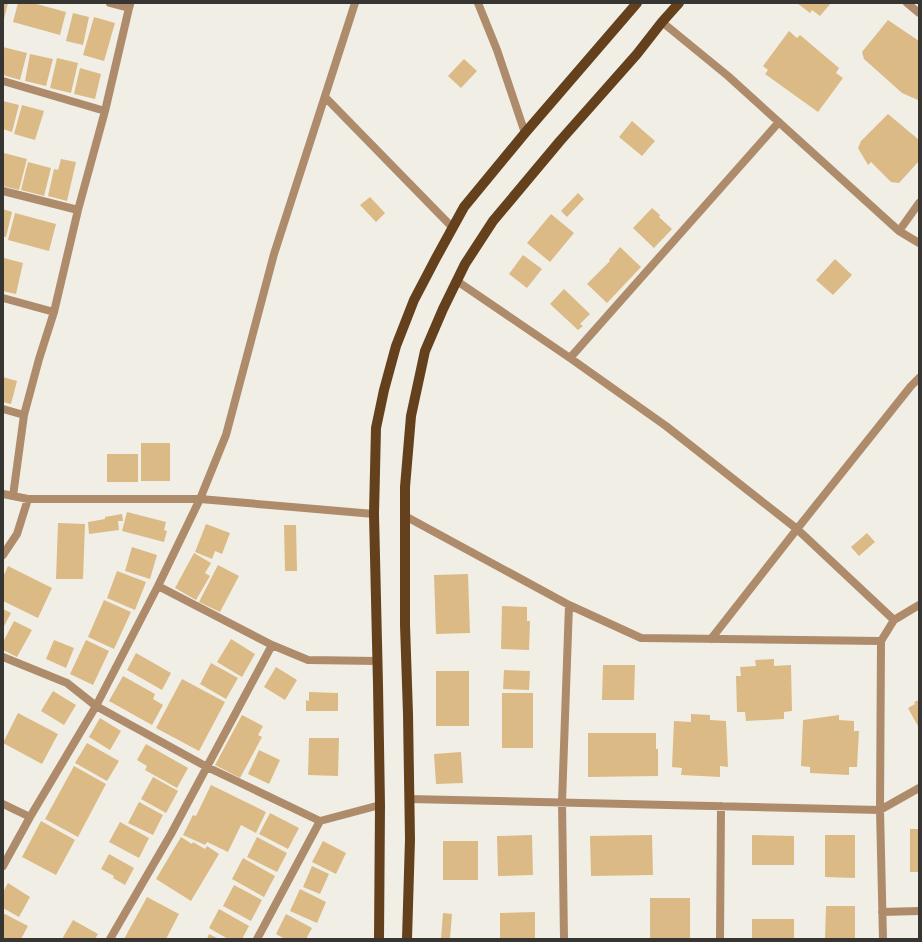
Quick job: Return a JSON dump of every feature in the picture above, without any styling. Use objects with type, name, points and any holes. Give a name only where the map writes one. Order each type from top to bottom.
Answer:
[{"type":"main road","points":[[407,939],[410,799],[405,625],[405,487],[411,416],[425,351],[465,264],[493,221],[679,3]]},
{"type":"main road","points":[[379,939],[380,805],[374,514],[376,428],[384,390],[396,346],[414,300],[464,207],[632,5]]},
{"type":"street","points":[[13,496],[24,415],[39,359],[54,312],[78,210],[105,111],[130,6],[110,3]]},
{"type":"street","points":[[3,866],[30,817],[96,706],[158,586],[200,500],[226,435],[274,254],[355,3]]},
{"type":"street","points":[[478,3],[498,50],[525,133]]},
{"type":"street","points":[[908,3],[919,13]]},
{"type":"street","points":[[662,22],[728,76],[899,231],[919,244]]},
{"type":"street","points":[[3,82],[105,111]]},
{"type":"street","points":[[325,97],[452,228]]},
{"type":"street","points":[[570,358],[779,122]]},
{"type":"street","points":[[3,191],[78,210]]},
{"type":"street","points":[[899,231],[919,203]]},
{"type":"street","points":[[457,281],[666,426],[797,529],[894,620]]},
{"type":"street","points":[[3,298],[54,312]]},
{"type":"street","points":[[711,639],[910,386],[919,378]]},
{"type":"street","points":[[3,409],[24,415]]},
{"type":"street","points":[[3,494],[28,498],[200,500],[374,514]]},
{"type":"street","points":[[3,555],[17,534],[28,498]]},
{"type":"street","points":[[405,516],[570,604],[641,638],[881,641]]},
{"type":"street","points":[[158,586],[272,645],[308,660],[377,661]]},
{"type":"street","points":[[564,939],[562,802],[570,604]]},
{"type":"street","points":[[883,939],[880,810],[881,641],[894,620],[919,605]]},
{"type":"street","points":[[110,939],[171,834],[272,645]]},
{"type":"street","points":[[3,657],[67,682],[96,706],[207,767],[320,821],[380,805]]},
{"type":"street","points":[[410,799],[880,810],[919,788]]},
{"type":"street","points":[[3,804],[30,817]]},
{"type":"street","points":[[720,939],[721,806]]},
{"type":"street","points":[[257,939],[320,821]]},
{"type":"street","points":[[882,912],[919,911]]},
{"type":"building","points":[[3,3],[8,3],[4,19],[3,19]]},
{"type":"building","points":[[18,3],[33,3],[66,12],[60,35],[13,22]]},
{"type":"building","points":[[797,3],[831,3],[820,16],[812,10],[810,13]]},
{"type":"building","points":[[73,13],[89,17],[83,45],[66,41]]},
{"type":"building","points":[[94,17],[115,23],[104,61],[83,55]]},
{"type":"building","points":[[888,20],[919,41],[918,100],[902,93],[864,59],[862,52]]},
{"type":"building","points":[[789,31],[797,38],[800,35],[839,68],[836,73],[843,78],[818,112],[765,74],[768,70],[763,66]]},
{"type":"building","points":[[3,47],[27,53],[20,80],[3,75]]},
{"type":"building","points":[[30,54],[53,59],[46,86],[25,81]]},
{"type":"building","points":[[57,58],[78,63],[71,93],[50,88]]},
{"type":"building","points":[[464,59],[477,71],[461,88],[448,76]]},
{"type":"building","points":[[80,68],[101,74],[95,99],[74,94]]},
{"type":"building","points":[[3,101],[19,105],[12,132],[3,129]]},
{"type":"building","points":[[22,105],[44,111],[35,140],[14,134]]},
{"type":"building","points":[[888,114],[919,140],[919,161],[899,183],[891,182],[871,162],[868,165],[858,148],[861,141]]},
{"type":"building","points":[[632,121],[655,141],[642,156],[619,137]]},
{"type":"building","points":[[4,153],[27,159],[19,190],[3,186]]},
{"type":"building","points":[[61,159],[76,162],[67,201],[48,196],[54,169],[58,170]]},
{"type":"building","points":[[28,162],[51,168],[44,196],[21,190]]},
{"type":"building","points":[[578,193],[584,199],[567,217],[561,211]]},
{"type":"building","points":[[370,197],[385,213],[376,222],[360,205]]},
{"type":"building","points":[[652,208],[672,229],[654,248],[633,228]]},
{"type":"building","points":[[3,209],[12,212],[6,237],[3,237]]},
{"type":"building","points":[[15,213],[56,224],[49,251],[8,240]]},
{"type":"building","points":[[551,214],[574,233],[550,262],[527,243]]},
{"type":"building","points":[[620,247],[641,267],[607,303],[587,284],[610,261],[609,260]]},
{"type":"building","points":[[523,255],[542,269],[527,288],[509,274]]},
{"type":"building","points":[[4,258],[23,263],[16,294],[3,291]]},
{"type":"building","points":[[835,259],[852,275],[833,295],[816,280]]},
{"type":"building","points":[[564,289],[590,314],[580,324],[583,326],[578,330],[550,304]]},
{"type":"building","points":[[3,377],[17,381],[11,404],[3,402]]},
{"type":"building","points":[[141,443],[170,443],[170,481],[141,481]]},
{"type":"building","points":[[107,454],[138,454],[138,482],[107,482]]},
{"type":"building","points":[[127,512],[166,522],[164,530],[167,531],[164,542],[122,531]]},
{"type":"building","points":[[122,514],[123,521],[118,521],[119,530],[89,534],[88,522]]},
{"type":"building","points":[[58,523],[85,524],[83,579],[56,579]]},
{"type":"building","points":[[206,524],[230,533],[222,554],[215,551],[212,559],[195,552]]},
{"type":"building","points":[[284,525],[296,525],[297,571],[285,571]]},
{"type":"building","points":[[867,533],[875,542],[859,556],[851,547]]},
{"type":"building","points":[[132,547],[157,555],[150,579],[125,571]]},
{"type":"building","points":[[194,553],[211,563],[205,573],[210,576],[196,600],[175,588]]},
{"type":"building","points":[[218,565],[239,576],[220,612],[199,602]]},
{"type":"building","points":[[8,566],[52,588],[38,618],[3,601],[3,577]]},
{"type":"building","points":[[117,571],[146,582],[135,610],[107,598]]},
{"type":"building","points":[[468,574],[470,633],[436,634],[434,575]]},
{"type":"building","points":[[104,600],[131,612],[114,649],[88,637]]},
{"type":"building","points":[[502,606],[527,607],[527,621],[530,621],[529,650],[501,649]]},
{"type":"building","points":[[3,609],[11,613],[3,628]]},
{"type":"building","points":[[14,621],[32,630],[17,657],[3,650],[3,642]]},
{"type":"building","points":[[231,639],[255,654],[242,677],[217,662]]},
{"type":"building","points":[[54,640],[74,648],[66,668],[46,659]]},
{"type":"building","points":[[86,640],[109,651],[93,685],[70,674]]},
{"type":"building","points":[[136,653],[171,673],[162,690],[127,670]]},
{"type":"building","points":[[774,659],[774,666],[791,665],[792,711],[784,712],[784,719],[746,721],[745,712],[737,712],[736,676],[741,676],[740,667],[756,666],[755,660]]},
{"type":"building","points":[[211,663],[238,678],[226,699],[200,684]]},
{"type":"building","points":[[603,665],[635,665],[634,700],[602,700]]},
{"type":"building","points":[[276,667],[297,680],[285,700],[264,687]]},
{"type":"building","points":[[504,670],[530,671],[529,690],[503,689]]},
{"type":"building","points":[[436,671],[469,671],[469,726],[436,726]]},
{"type":"building","points":[[123,676],[155,694],[153,699],[163,705],[152,725],[109,701]]},
{"type":"building","points":[[182,679],[225,702],[199,751],[156,728]]},
{"type":"building","points":[[53,691],[76,705],[64,725],[41,711]]},
{"type":"building","points":[[309,692],[338,693],[338,711],[306,711],[306,700],[309,701]]},
{"type":"building","points":[[502,693],[533,693],[533,748],[502,748]]},
{"type":"building","points":[[919,700],[919,728],[908,708],[915,704],[914,702]]},
{"type":"building","points":[[18,713],[58,734],[42,764],[3,743]]},
{"type":"building","points":[[691,714],[710,715],[710,720],[726,721],[728,767],[720,766],[720,777],[681,775],[682,768],[672,767],[674,721],[691,722]]},
{"type":"building","points":[[242,715],[263,726],[258,735],[262,737],[240,778],[215,765]]},
{"type":"building","points":[[839,715],[839,720],[854,721],[854,731],[859,731],[857,767],[849,767],[849,775],[810,773],[810,767],[801,766],[803,720]]},
{"type":"building","points":[[100,718],[121,731],[110,750],[89,737]]},
{"type":"building","points":[[588,733],[656,733],[656,749],[658,749],[658,776],[588,777]]},
{"type":"building","points":[[309,738],[339,738],[338,776],[308,775]]},
{"type":"building","points":[[87,743],[119,761],[107,781],[75,763]]},
{"type":"building","points":[[146,744],[188,768],[177,788],[145,770],[147,766],[137,760]]},
{"type":"building","points":[[259,750],[280,760],[269,784],[248,774]]},
{"type":"building","points":[[461,752],[463,783],[436,784],[434,754]]},
{"type":"building","points":[[74,766],[106,784],[78,837],[45,819]]},
{"type":"building","points":[[153,777],[178,791],[166,813],[141,799]]},
{"type":"building","points":[[211,785],[266,812],[256,833],[241,825],[228,852],[207,842],[205,845],[183,835],[193,815],[196,816]]},
{"type":"building","points":[[139,802],[163,815],[153,835],[128,823]]},
{"type":"building","points":[[270,813],[299,828],[288,849],[259,834]]},
{"type":"building","points":[[41,821],[75,840],[56,875],[22,857]]},
{"type":"building","points":[[120,822],[149,838],[139,858],[109,842]]},
{"type":"building","points":[[910,829],[919,829],[919,872],[910,872]]},
{"type":"building","points":[[532,835],[533,875],[498,876],[497,836]]},
{"type":"building","points":[[652,835],[653,875],[591,876],[590,836]]},
{"type":"building","points":[[752,835],[794,836],[794,865],[752,865]]},
{"type":"building","points":[[825,835],[855,835],[855,878],[825,877]]},
{"type":"building","points":[[181,837],[192,844],[193,842],[205,849],[207,846],[219,854],[191,901],[156,879]]},
{"type":"building","points":[[257,837],[287,853],[277,872],[247,857]]},
{"type":"building","points":[[323,841],[346,853],[336,874],[312,862]]},
{"type":"building","points":[[443,841],[478,841],[478,880],[443,880]]},
{"type":"building","points":[[109,854],[134,868],[125,885],[113,878],[114,876],[101,869]]},
{"type":"building","points":[[243,858],[275,876],[264,897],[232,879]]},
{"type":"building","points":[[312,866],[329,874],[320,894],[303,887]]},
{"type":"building","points":[[8,883],[30,897],[19,917],[3,908],[3,892]]},
{"type":"building","points":[[234,885],[262,900],[251,921],[223,906]]},
{"type":"building","points":[[300,889],[326,902],[317,923],[290,911]]},
{"type":"building","points":[[147,897],[179,914],[166,939],[124,939]]},
{"type":"building","points":[[650,898],[690,898],[690,939],[650,939]]},
{"type":"building","points":[[826,906],[855,906],[855,939],[825,939]]},
{"type":"building","points":[[219,909],[249,926],[242,939],[228,939],[209,928]]},
{"type":"building","points":[[535,912],[535,939],[500,939],[500,913]]},
{"type":"building","points":[[3,913],[28,926],[21,939],[3,939]]},
{"type":"building","points":[[443,913],[452,914],[450,939],[441,939]]},
{"type":"building","points":[[286,914],[312,928],[306,939],[285,939],[276,934]]},
{"type":"building","points":[[752,919],[794,919],[794,939],[752,939]]},
{"type":"building","points":[[73,920],[98,934],[95,939],[62,939]]},
{"type":"building","points":[[209,934],[219,939],[207,939]]}]
